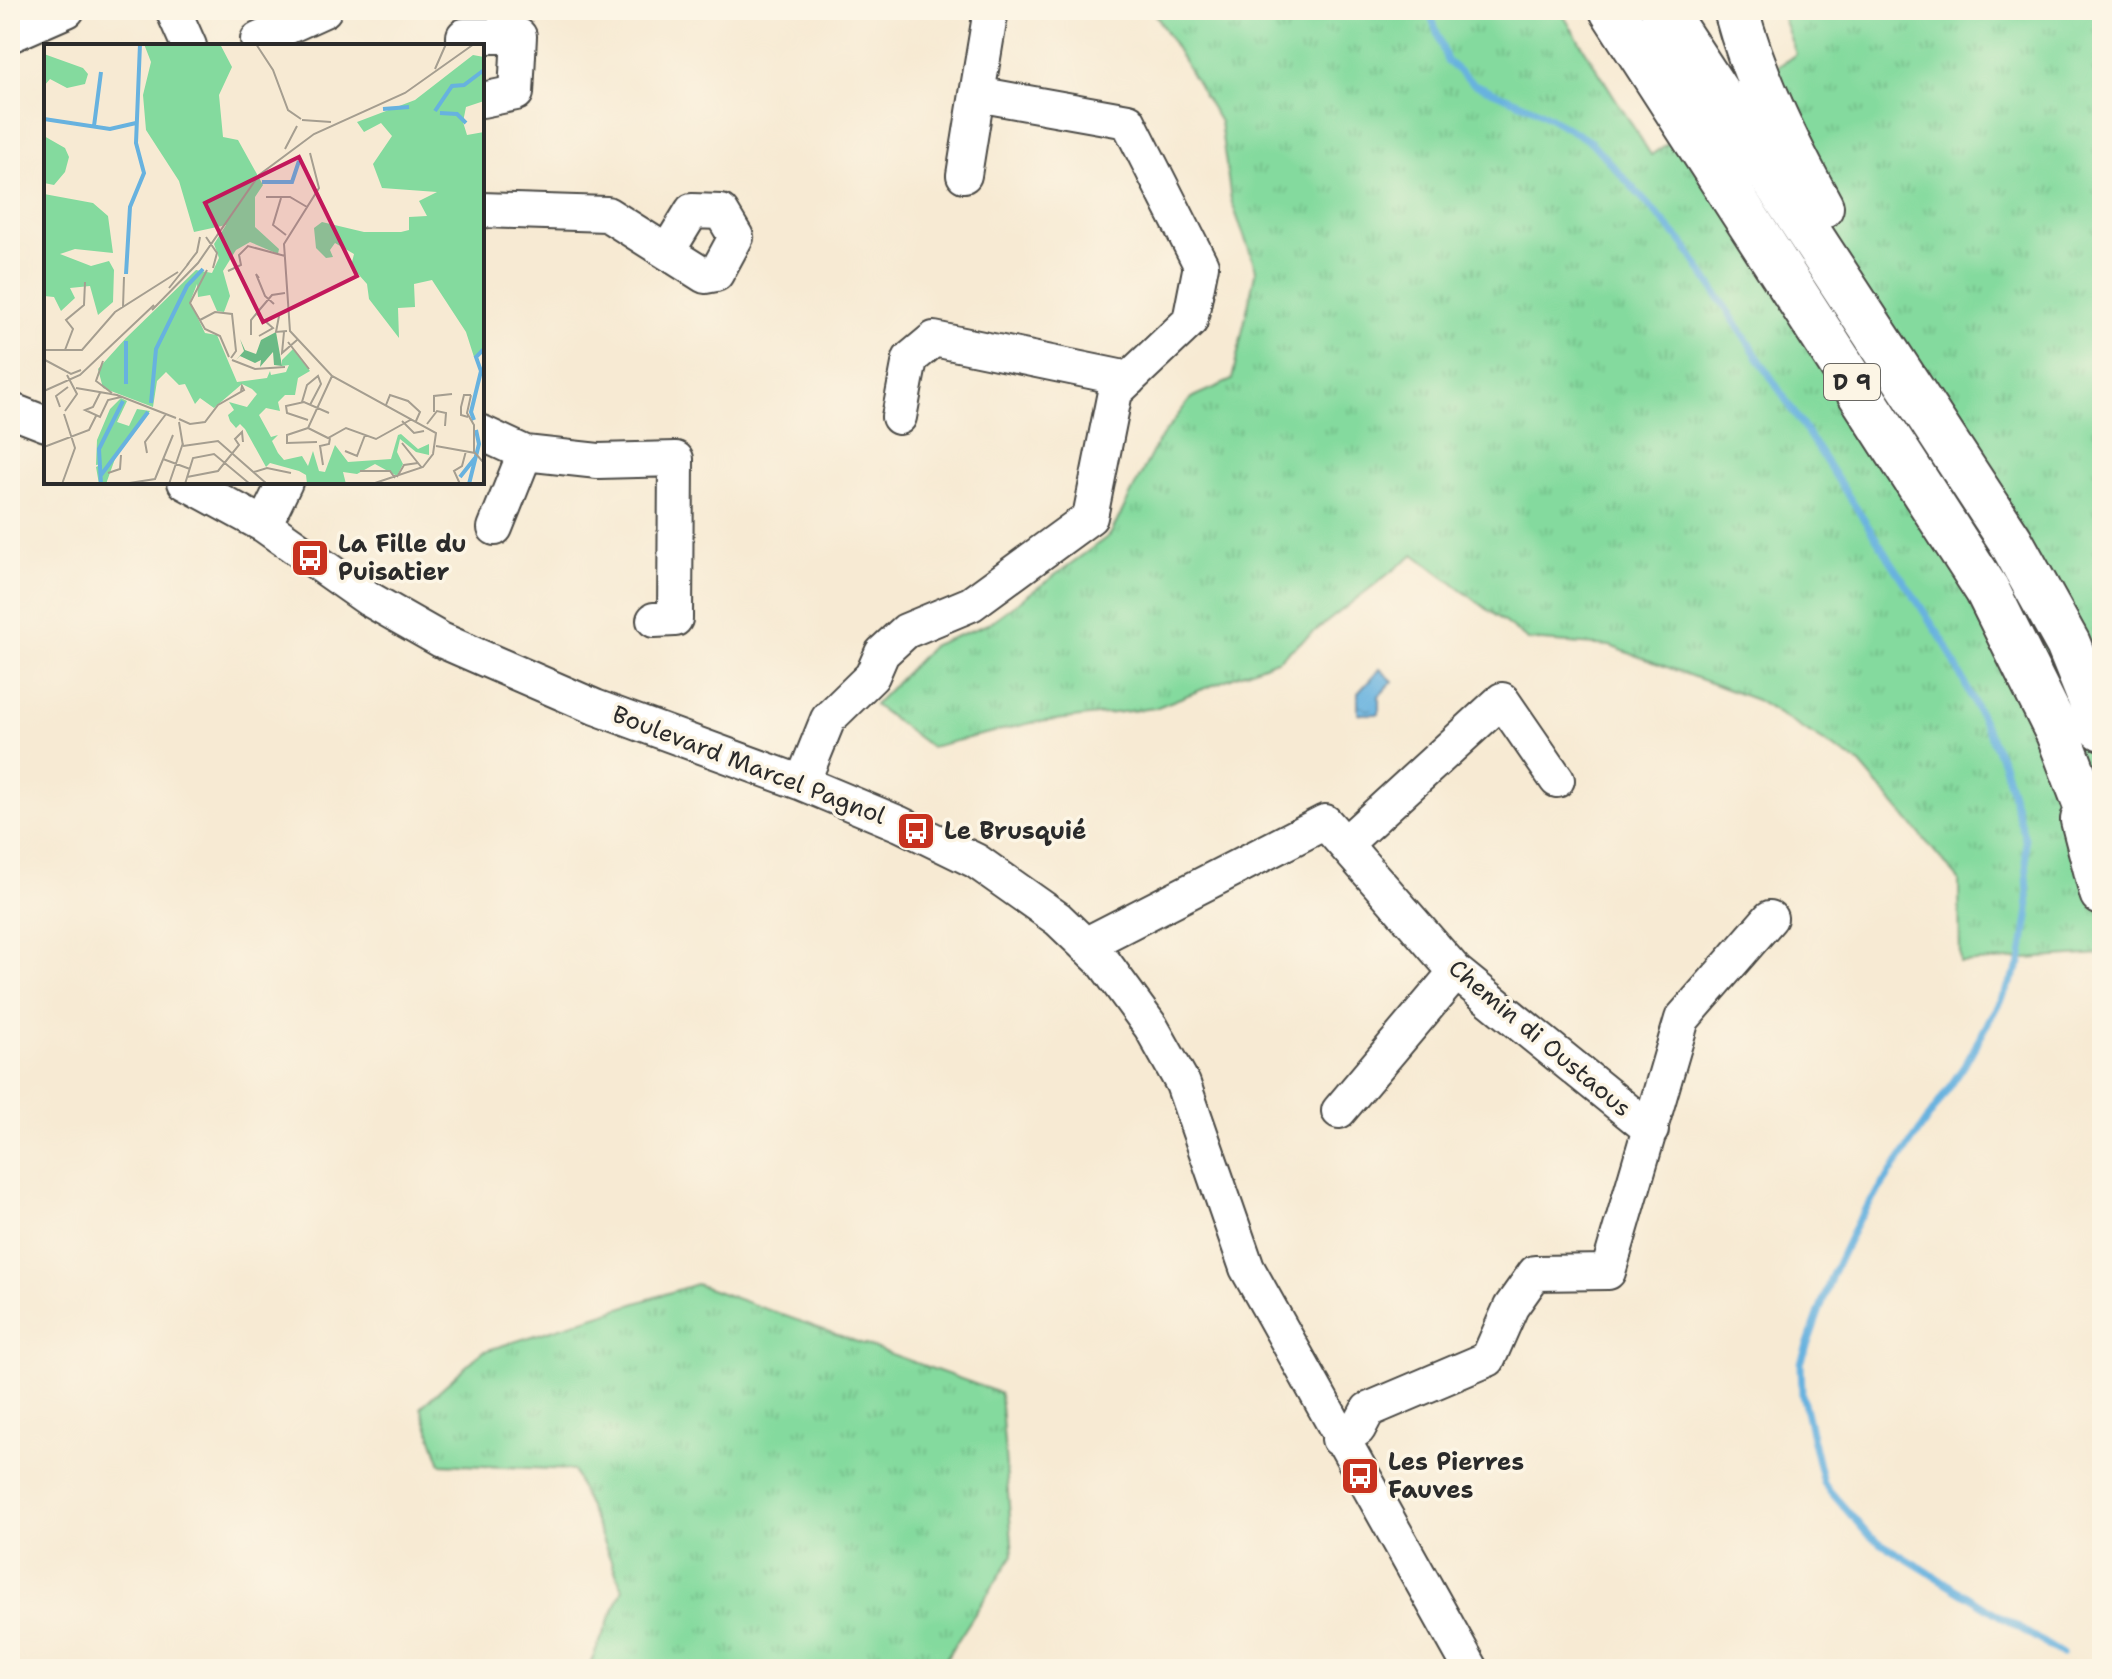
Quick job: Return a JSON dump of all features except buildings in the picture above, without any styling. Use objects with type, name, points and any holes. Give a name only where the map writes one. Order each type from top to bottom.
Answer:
[{"type":"highway","name":"D 9","points":[[1663,10],[2010,540],[2068,644],[2102,728]]},
{"type":"highway","points":[[1736,10],[1743,36],[1797,164],[1953,452]]},
{"type":"highway","name":"D 9","points":[[1616,20],[1987,590],[2058,733],[2102,847]]},
{"type":"highway","points":[[2058,733],[2102,893]]},
{"type":"street","points":[[173,10],[188,44]]},
{"type":"street","points":[[258,40],[324,10]]},
{"type":"street","points":[[964,175],[991,10]]},
{"type":"street","points":[[10,35],[48,14]]},
{"type":"street","points":[[464,44],[464,36],[519,36],[516,93],[484,100]]},
{"type":"street","points":[[802,783],[828,719],[872,676],[882,653],[906,631],[971,604],[1090,517],[1115,392],[1190,321],[1201,265],[1128,121],[977,94]]},
{"type":"street","points":[[484,210],[607,214],[667,252]]},
{"type":"street","points":[[899,417],[910,359],[934,339],[1129,379]]},
{"type":"street","points":[[10,410],[44,423]]},
{"type":"street","points":[[484,434],[525,453],[598,461],[676,459],[675,619],[654,620]]},
{"type":"street","points":[[495,528],[525,453]]},
{"type":"street","name":"Boulevard Marcel Pagnol","points":[[189,484],[264,525],[369,599],[441,640],[595,707],[802,783],[973,859],[1024,892],[1085,945],[1105,964],[1151,1027],[1183,1084],[1247,1268],[1471,1669]]},
{"type":"street","points":[[264,525],[284,484]]},
{"type":"street","points":[[1345,844],[1502,700],[1557,780]]},
{"type":"street","name":"Chemin di Oustaous","points":[[1085,945],[1325,822],[1456,972],[1651,1130]]},
{"type":"street","points":[[1332,1424],[1358,1429],[1368,1410],[1488,1359],[1511,1307],[1535,1273],[1608,1272],[1682,1019],[1770,918]]},
{"type":"street","points":[[1339,1111],[1456,972]]},
{"type":"green space","points":[[1153,10],[1560,10],[1651,155],[1796,54],[1780,10],[2102,10],[2102,954],[1960,963],[1959,880],[1860,764],[1756,700],[1610,646],[1528,640],[1414,554],[1279,659],[1155,708],[1031,723],[931,747],[874,705],[933,645],[988,624],[1110,535],[1157,443],[1191,398],[1232,380],[1256,269],[1231,200],[1220,122]]},
{"type":"green space","points":[[696,1284],[1000,1393],[1013,1555],[939,1669],[588,1669],[623,1589],[573,1470],[441,1464],[421,1407],[482,1352]]},
{"type":"water","points":[[1380,669],[1393,681],[1379,696],[1379,714],[1358,714],[1358,693]]},
{"type":"waterway","points":[[1429,10],[1447,61],[1474,84],[1535,109],[1591,142],[1684,244],[1947,647],[2003,763],[2025,839],[2029,910],[2021,963],[1964,1066],[1857,1222],[1832,1275],[1801,1363],[1802,1394],[1823,1483],[1869,1536],[2062,1654]]},
{"type":"place","name":"La Fille du Puisatier","points":[[310,558]]},
{"type":"place","name":"Le Brusquié","points":[[916,831]]},
{"type":"place","name":"Les Pierres Fauves","points":[[1360,1476]]}]
